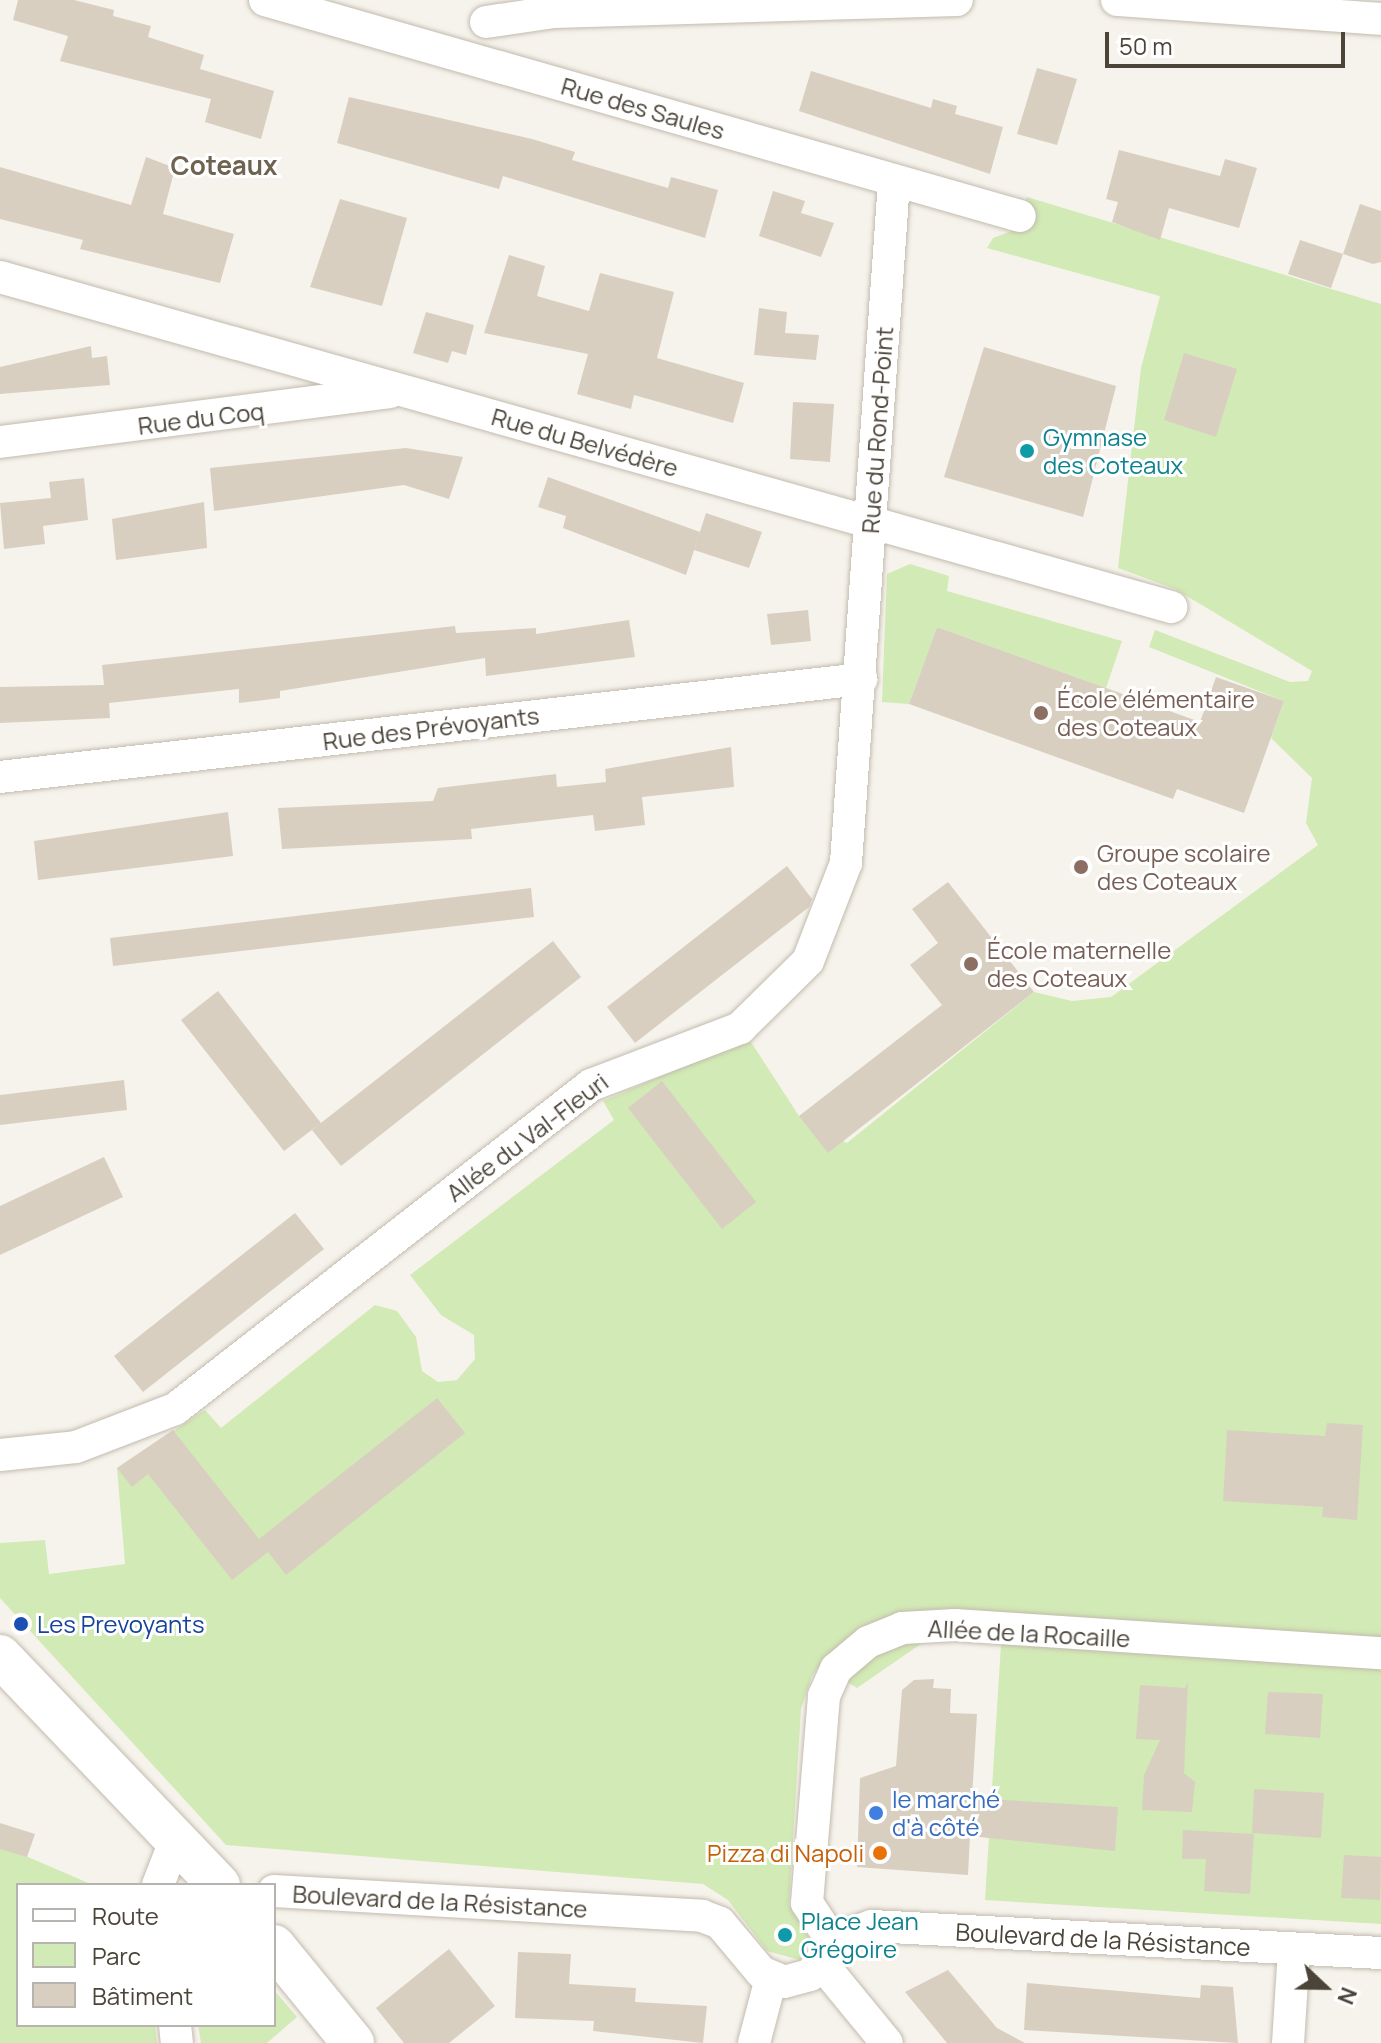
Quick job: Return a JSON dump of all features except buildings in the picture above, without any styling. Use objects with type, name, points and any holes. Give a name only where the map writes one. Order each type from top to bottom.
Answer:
[{"type":"street","name":"Rue des Saules","points":[[265,0],[1020,216]]},
{"type":"street","points":[[472,58],[487,11],[543,6],[957,0]]},
{"type":"street","points":[[1117,0],[1369,12]]},
{"type":"street","name":"Rue du Rond-Point","points":[[861,679],[894,181]]},
{"type":"street","name":"Rue du Belvédère","points":[[0,277],[1171,607]]},
{"type":"street","name":"Rue du Coq","points":[[0,442],[401,391]]},
{"type":"street","name":"Rue des Prévoyants","points":[[0,777],[861,679]]},
{"type":"street","name":"Allée du Val-Fleuri","points":[[0,1455],[76,1447],[175,1409],[591,1085],[712,1041],[770,1006],[808,961],[836,898],[846,863],[861,679]]},
{"type":"street","name":"Allée de la Rocaille","points":[[887,2043],[828,1954],[807,1903],[824,1696],[836,1669],[868,1642],[902,1628],[955,1625],[1381,1653]]},
{"type":"street","points":[[0,1656],[217,1883]]},
{"type":"street","points":[[159,1883],[175,1841]]},
{"type":"street","name":"Boulevard de la Résistance","points":[[276,1891],[702,1916],[720,1923],[771,1978]]},
{"type":"street","name":"Boulevard de la Résistance","points":[[828,1954],[872,1926],[1381,1953]]},
{"type":"street","points":[[276,1948],[353,2043]]},
{"type":"street","points":[[1288,2043],[1294,1949]]},
{"type":"street","points":[[754,2043],[771,1978],[796,1981],[828,1954]]},
{"type":"green space","points":[[1027,197],[1381,304],[1381,1924],[985,1900],[1003,1613],[970,1610],[857,1688],[820,1665],[812,1676],[801,1709],[789,1905],[810,1939],[800,1960],[767,1951],[728,1900],[703,1884],[226,1845],[0,1598],[0,1543],[45,1540],[49,1574],[125,1564],[117,1468],[205,1410],[221,1428],[375,1305],[397,1311],[416,1337],[422,1371],[438,1382],[457,1380],[475,1359],[474,1335],[441,1315],[410,1275],[614,1120],[603,1101],[749,1039],[799,1116],[847,1143],[1034,992],[1072,1001],[1111,997],[1318,845],[1306,823],[1312,778],[1271,738],[1284,701],[1149,647],[1155,630],[1290,682],[1308,681],[1312,671],[1175,589],[1118,568],[1141,368],[1160,296],[987,248],[993,238],[1017,229]]},
{"type":"green space","points":[[910,564],[949,576],[947,591],[1122,641],[1106,688],[937,627],[909,704],[882,702],[887,574]]},
{"type":"green space","points":[[0,1845],[88,1883],[16,1883],[16,2027],[155,2027],[157,2043],[0,2043]]},
{"type":"green space","points":[[276,1992],[297,2017],[267,2043],[201,2043],[198,2027],[276,2027]]},
{"type":"place","name":"Gymnase des Coteaux","points":[[1027,451]]},
{"type":"place","name":"École élémentaire des Coteaux","points":[[1041,713]]},
{"type":"place","name":"Groupe scolaire des Coteaux","points":[[1081,867]]},
{"type":"place","name":"École maternelle des Coteaux","points":[[971,964]]},
{"type":"place","name":"Les Prevoyants","points":[[21,1624]]},
{"type":"place","name":"le marché d'à côté","points":[[876,1813]]},
{"type":"place","name":"Pizza di Napoli","points":[[880,1853]]},
{"type":"place","name":"Place Jean Grégoire","points":[[785,1935]]},
{"type":"district","name":"Coteaux","points":[[224,166]]}]
